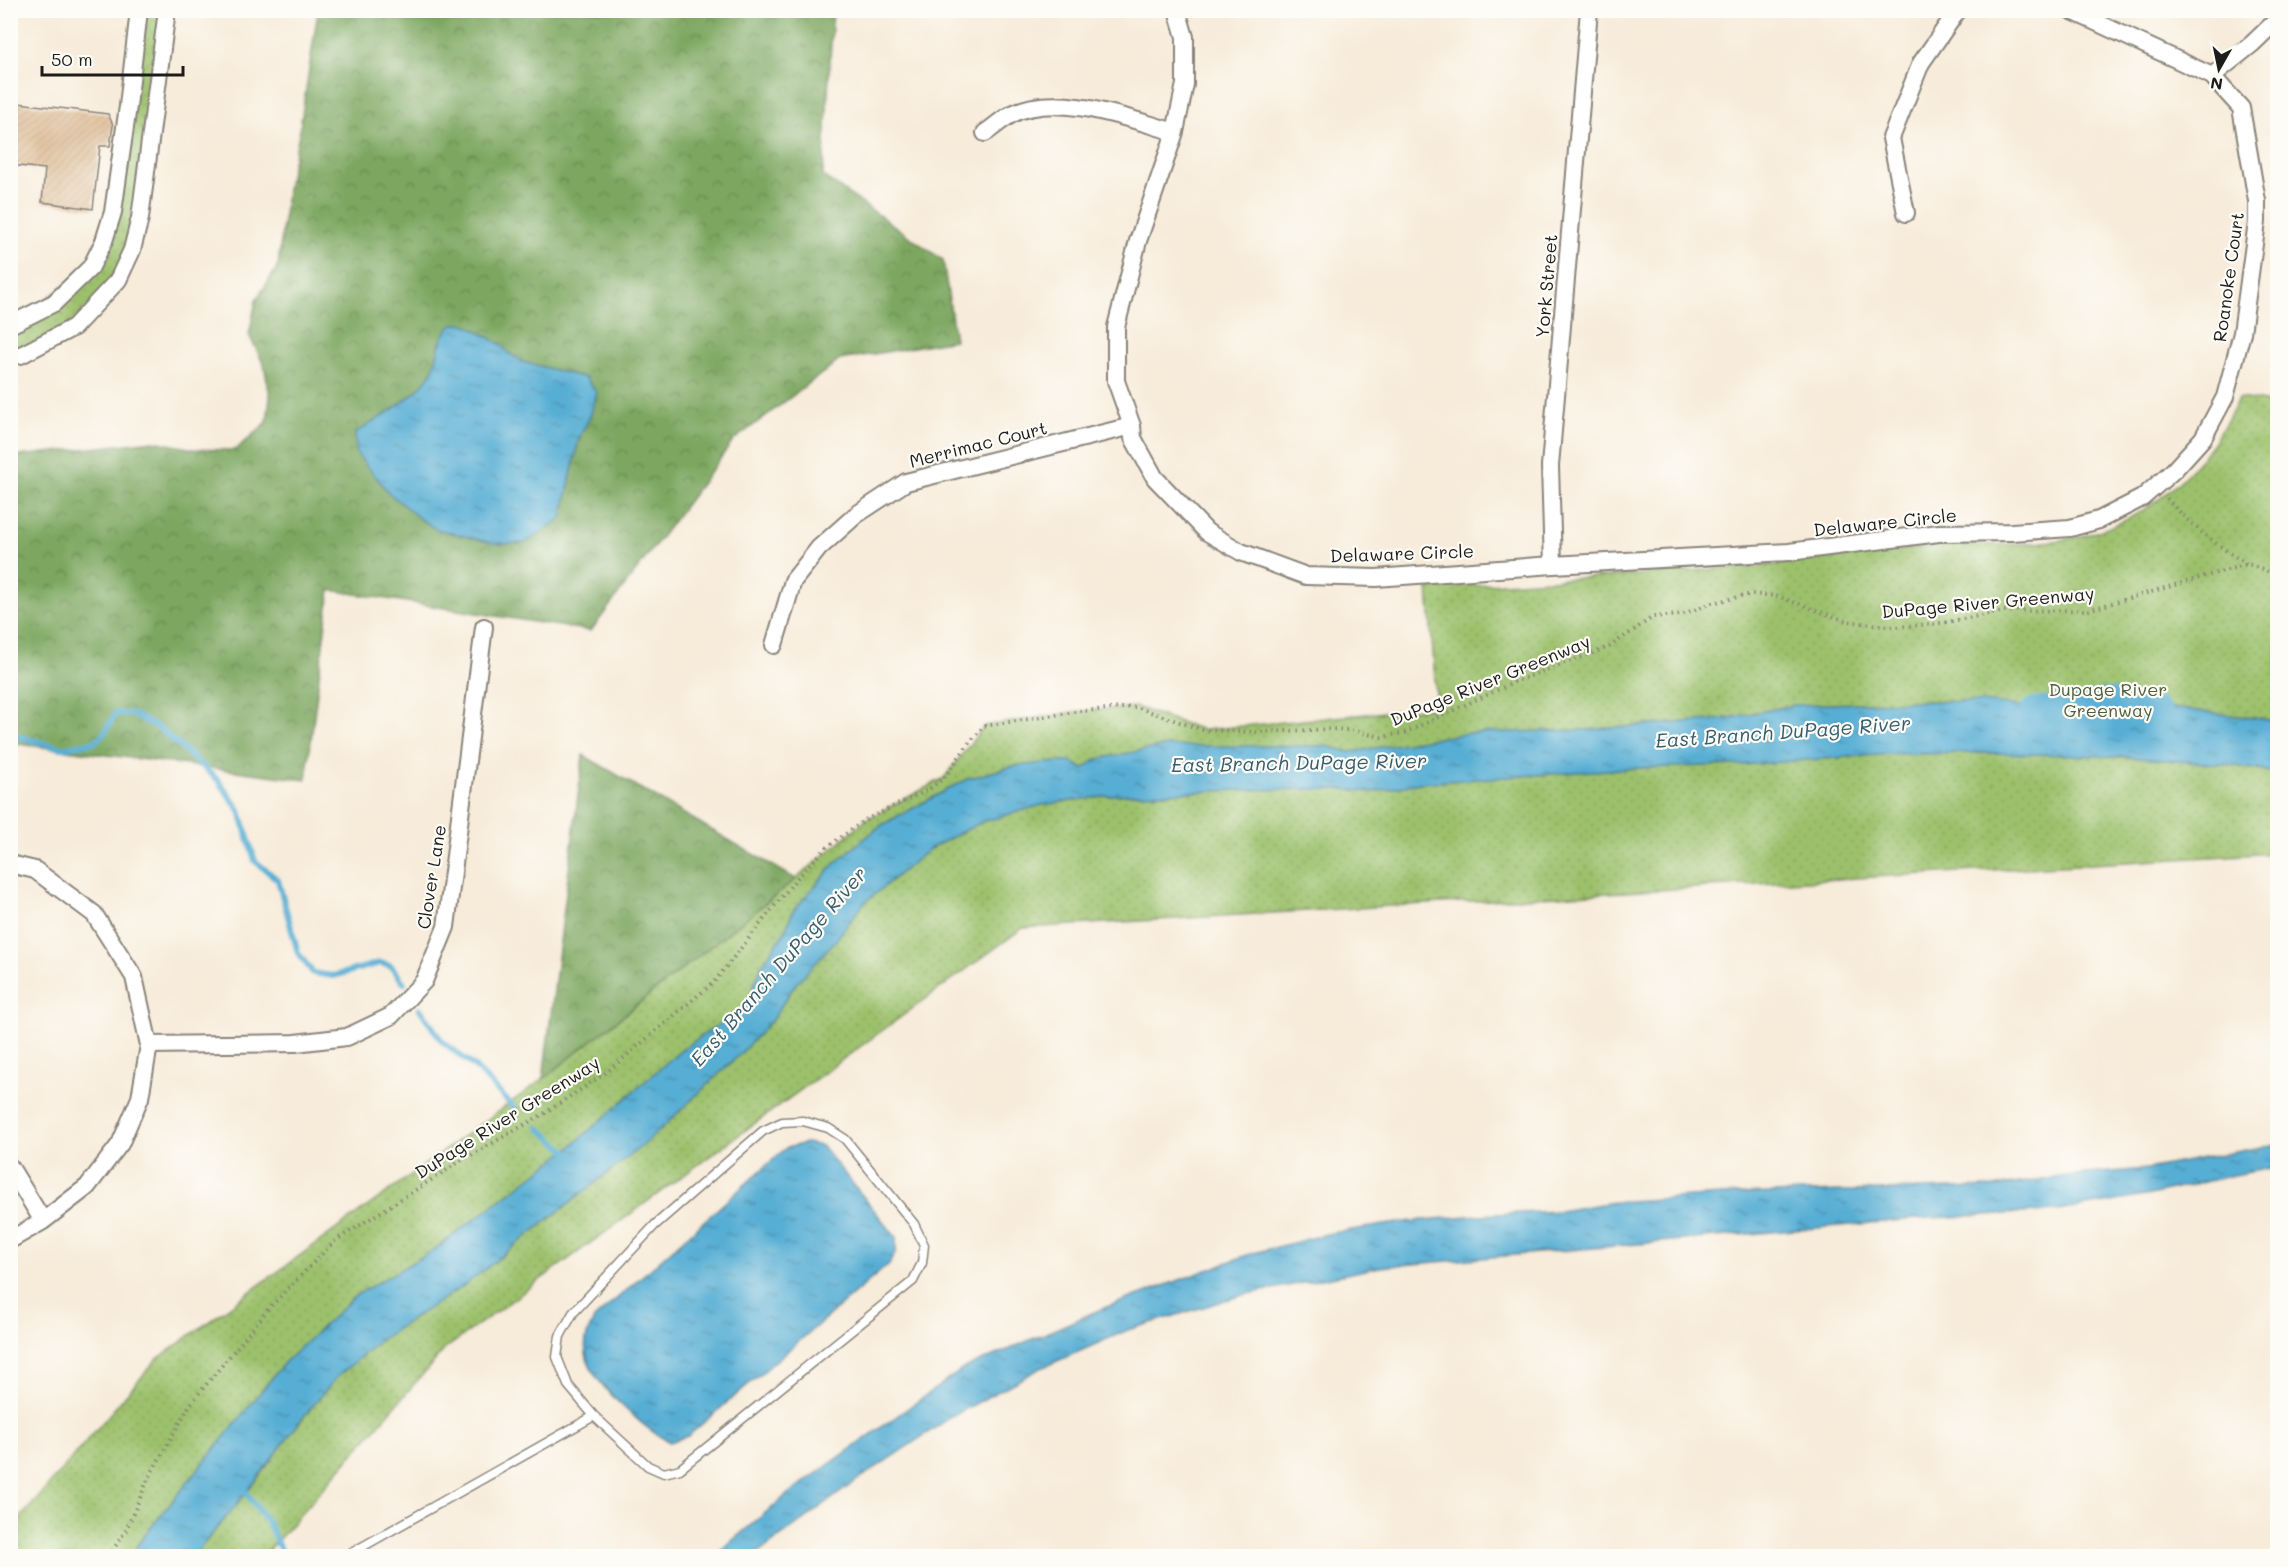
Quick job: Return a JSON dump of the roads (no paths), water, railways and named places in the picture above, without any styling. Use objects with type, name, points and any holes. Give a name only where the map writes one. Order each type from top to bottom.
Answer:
[{"type":"street","points":[[10,325],[54,303],[91,267],[104,241],[113,212],[139,10]]},
{"type":"street","points":[[10,355],[21,355],[74,327],[118,280],[132,250],[140,218],[167,10]]},
{"type":"street","name":"Delaware Circle","points":[[1177,10],[1185,37],[1185,84],[1175,132],[1138,242],[1116,327],[1116,381],[1132,426],[1133,438],[1155,478],[1207,532],[1240,552],[1306,576],[1376,578],[1553,565],[1789,552],[1939,534],[2070,528],[2098,520],[2120,510],[2142,498],[2157,485]]},
{"type":"street","name":"York Street","points":[[1553,565],[1550,466],[1589,10]]},
{"type":"street","points":[[1906,213],[1891,138],[1922,63],[1958,10]]},
{"type":"street","points":[[2070,10],[2212,76],[2252,44],[2277,19]]},
{"type":"street","name":"Roanoke Court","points":[[2157,485],[2203,438],[2225,397],[2235,367],[2242,333],[2257,222],[2257,201],[2241,108],[2212,76]]},
{"type":"street","points":[[985,133],[1012,114],[1044,105],[1087,109],[1175,132]]},
{"type":"street","name":"Merrimac Court","points":[[774,645],[793,581],[819,548],[856,515],[906,482],[1132,426]]},
{"type":"street","name":"Clover Lane","points":[[149,1045],[295,1043],[347,1037],[391,1016],[424,981],[446,927],[484,627]]},
{"type":"street","points":[[10,864],[34,870],[94,914],[134,977],[149,1045],[140,1098],[120,1144],[87,1187],[43,1221],[10,1240]]},
{"type":"street","points":[[10,1167],[43,1221]]},
{"type":"lane","points":[[803,1121],[828,1128],[845,1139],[914,1224],[924,1245],[922,1263],[913,1281],[680,1469],[664,1473],[648,1466],[594,1416],[568,1385],[557,1357],[560,1336],[573,1313],[655,1225],[763,1131],[782,1122],[803,1121]]},
{"type":"lane","points":[[346,1557],[594,1416]]},
{"type":"water","points":[[453,324],[466,324],[502,345],[508,353],[523,362],[586,378],[597,393],[590,417],[579,438],[562,518],[525,543],[496,544],[436,529],[389,493],[356,453],[355,433],[396,407],[424,383],[433,368],[440,343]]},
{"type":"water","points":[[1925,701],[1980,702],[2082,712],[2108,705],[2165,707],[2277,721],[2277,773],[2230,765],[2124,757],[1995,753],[1891,754],[1420,783],[1373,792],[1340,789],[1239,790],[1114,795],[1042,805],[982,822],[931,848],[864,903],[836,940],[795,985],[772,1020],[741,1053],[647,1142],[465,1285],[383,1338],[338,1376],[194,1556],[131,1556],[141,1540],[284,1363],[356,1295],[432,1251],[567,1150],[681,1050],[746,1006],[762,965],[784,933],[793,911],[835,863],[880,826],[967,779],[1013,766],[1070,761],[1083,769],[1097,759],[1166,746],[1326,746],[1350,752],[1468,733],[1584,730],[1724,719],[1794,705]]},
{"type":"water","points":[[806,1143],[822,1146],[896,1237],[896,1252],[889,1264],[688,1436],[670,1442],[648,1428],[622,1406],[599,1381],[591,1369],[586,1353],[589,1328],[594,1319],[786,1148]]},
{"type":"water","points":[[2277,1144],[2277,1167],[2146,1196],[2057,1211],[1916,1219],[1380,1267],[1243,1295],[1128,1330],[1039,1369],[953,1416],[856,1481],[754,1556],[714,1556],[789,1493],[963,1369],[1104,1308],[1250,1254],[1331,1233],[1411,1221],[1559,1211],[1613,1202],[1737,1194],[1993,1187],[2074,1175],[2147,1169]]},
{"type":"waterway","name":"East Branch DuPage River","points":[[2036,714],[2082,712],[2108,705],[2155,714]]},
{"type":"waterway","points":[[10,732],[23,738],[62,748],[95,742],[105,732],[116,713],[132,714],[159,728],[218,780],[240,811],[255,861],[278,880],[298,953],[313,973],[333,976],[380,963],[391,966],[404,983]]},
{"type":"waterway","points":[[420,1009],[442,1041],[476,1068],[515,1109]]},
{"type":"waterway","points":[[539,1128],[571,1155]]},
{"type":"waterway","points":[[243,1488],[269,1525],[284,1556]]},
{"type":"park label","name":"Dupage River Greenway","points":[[2108,699]]}]
